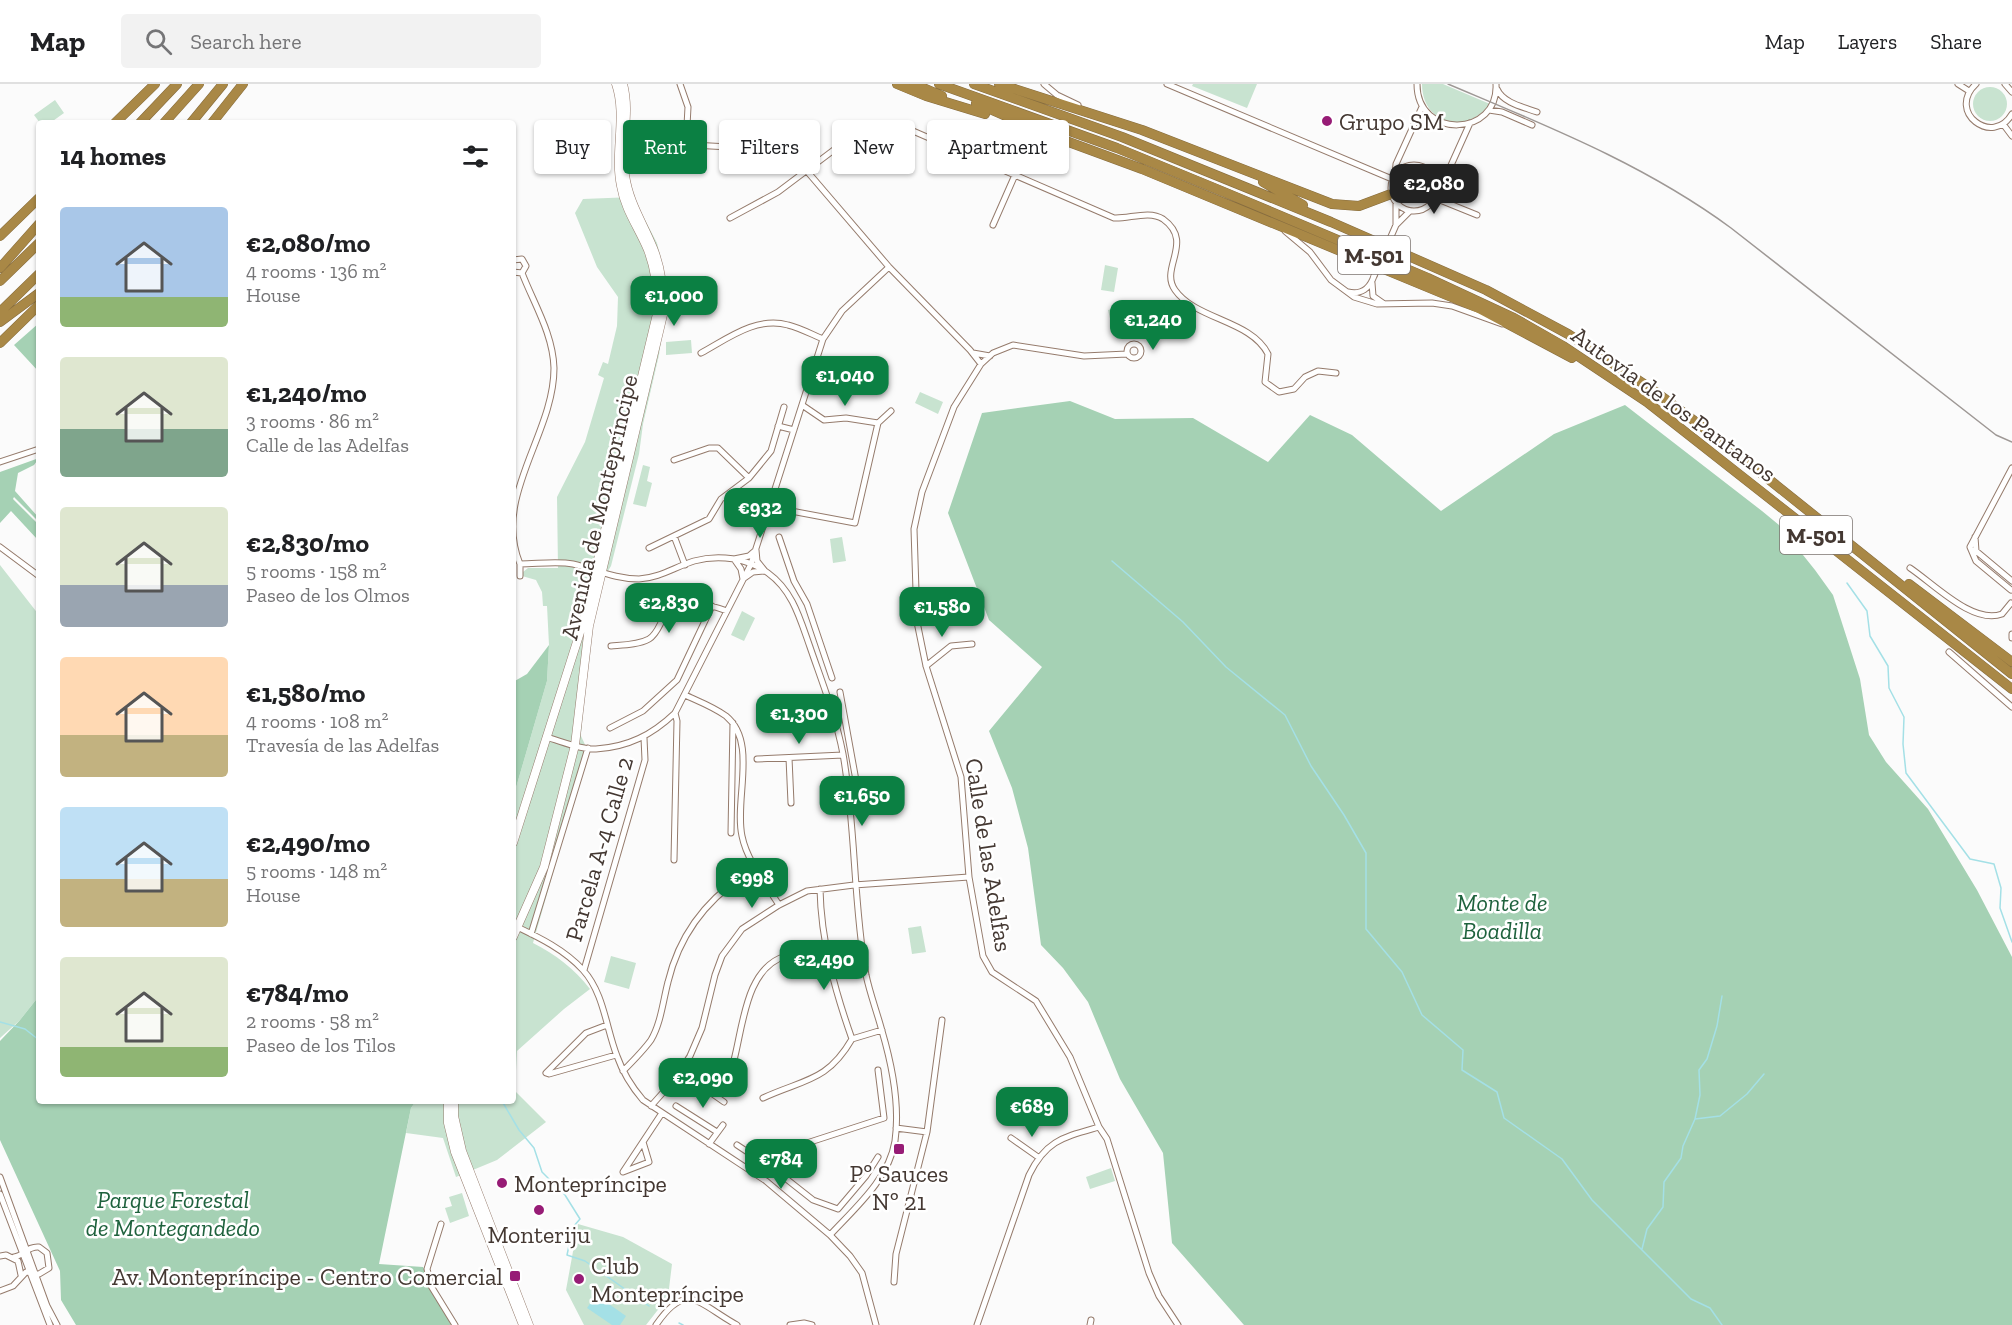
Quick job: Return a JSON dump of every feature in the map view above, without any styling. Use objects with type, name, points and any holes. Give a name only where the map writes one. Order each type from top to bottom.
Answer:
[{"type":"highway","points":[[118,120],[155,84]]},
{"type":"highway","points":[[143,120],[177,84]]},
{"type":"highway","points":[[167,120],[199,84]]},
{"type":"highway","points":[[194,120],[224,84]]},
{"type":"highway","points":[[214,120],[243,84]]},
{"type":"highway","points":[[897,84],[926,96],[1005,120]]},
{"type":"highway","points":[[914,84],[960,105]]},
{"type":"highway","name":"Autovía de los Pantanos","points":[[974,84],[1122,137],[1331,222],[1486,290],[1568,334],[1653,390],[2012,674]]},
{"type":"highway","points":[[999,84],[1215,158],[1332,204],[1359,206],[1394,198]]},
{"type":"highway","points":[[942,86],[1014,120]]},
{"type":"highway","name":"Autovía de los Pantanos","points":[[942,86],[1127,152],[1428,278],[1514,318],[1563,346],[1619,383],[2012,689]]},
{"type":"highway","points":[[1069,142],[1142,169],[1478,308],[1619,383]]},
{"type":"highway","points":[[1215,158],[1257,178],[1331,222]]},
{"type":"highway","points":[[0,236],[36,201]]},
{"type":"highway","points":[[0,268],[36,227]]},
{"type":"highway","points":[[0,281],[36,246]]},
{"type":"highway","points":[[0,312],[36,277]]},
{"type":"highway","points":[[0,322],[36,295]]},
{"type":"highway","points":[[0,343],[36,308]]},
{"type":"highway","points":[[1868,558],[1878,562],[1924,595],[2012,662]]},
{"type":"street","name":"Avenida de Montepríncipe","points":[[516,833],[574,655],[598,572],[663,315],[663,292],[658,263],[626,186],[621,141],[620,100],[616,84]]},
{"type":"street","name":"Avenida de Montepríncipe","points":[[621,141],[625,100],[623,84]]},
{"type":"street","points":[[681,84],[688,107],[687,120]]},
{"type":"street","points":[[1044,84],[1057,95],[1092,114]]},
{"type":"street","points":[[1167,84],[1394,177]]},
{"type":"street","points":[[1417,84],[1417,93],[1422,107],[1431,117],[1443,124],[1457,126],[1470,123],[1488,110],[1496,87]]},
{"type":"street","points":[[1958,84],[1969,91]]},
{"type":"street","points":[[1974,84],[1966,102],[1967,110],[1976,123],[1984,127],[1995,128],[2011,119]]},
{"type":"street","points":[[1496,87],[1506,100],[1537,112]]},
{"type":"street","points":[[1396,225],[1394,177],[1396,164],[1422,107]]},
{"type":"street","points":[[1488,110],[1502,112],[1532,125]]},
{"type":"street","points":[[1385,305],[1373,296],[1372,283],[1396,225],[1410,211],[1422,209],[1436,194],[1470,123]]},
{"type":"street","points":[[2003,124],[2012,136]]},
{"type":"street","points":[[820,159],[859,131],[882,127],[913,130],[1114,218],[1126,219],[1137,215],[1162,218],[1174,230],[1177,240],[1178,253],[1170,277],[1173,289],[1183,299],[1257,338],[1268,354],[1265,382],[1279,392],[1294,389],[1305,376],[1318,371],[1336,373]]},
{"type":"street","points":[[1394,177],[1404,167],[1413,165],[1425,168],[1436,182],[1436,194]]},
{"type":"street","points":[[730,218],[778,192],[801,174]]},
{"type":"street","points":[[809,174],[889,267],[981,364]]},
{"type":"street","points":[[993,225],[1015,175]]},
{"type":"street","points":[[1436,194],[1477,215]]},
{"type":"street","points":[[1394,198],[1410,211]]},
{"type":"street","points":[[1262,219],[1298,240],[1331,280],[1346,292],[1365,301],[1385,305],[1432,303],[1452,306],[1503,325],[1560,352]]},
{"type":"street","points":[[516,259],[520,258],[524,261],[526,266],[522,273]]},
{"type":"street","points":[[546,737],[596,749],[644,738],[660,728],[675,713],[751,564],[823,339],[842,311],[889,267]]},
{"type":"street","points":[[516,272],[522,273]]},
{"type":"street","points":[[516,498],[548,403],[554,369],[549,339],[522,273]]},
{"type":"street","points":[[1346,292],[1360,292],[1372,283]]},
{"type":"street","points":[[701,353],[753,325],[772,322],[788,325],[823,339]]},
{"type":"street","name":"Calle de las Adelfas","points":[[1127,354],[1084,356],[1013,345],[1004,347],[981,364],[954,407],[922,492],[914,529],[917,622],[926,666],[961,777],[969,877],[983,956],[992,972],[1036,1001],[1070,1057],[1099,1127],[1107,1139],[1149,1274],[1158,1296],[1178,1325]]},
{"type":"street","points":[[973,353],[990,356]]},
{"type":"street","points":[[802,405],[824,420],[846,418],[878,423]]},
{"type":"street","points":[[649,548],[709,519],[722,499],[749,478],[771,451],[784,407]]},
{"type":"street","points":[[770,507],[855,523],[878,423],[891,411]]},
{"type":"street","points":[[778,426],[794,430]]},
{"type":"street","points":[[674,460],[709,448],[718,448],[749,478]]},
{"type":"street","points":[[0,462],[36,450]]},
{"type":"street","points":[[1910,568],[1968,610],[1982,616],[2002,614],[2011,603],[2012,589],[1976,561],[1971,554],[1970,547],[2012,468]]},
{"type":"street","points":[[674,536],[685,565]]},
{"type":"street","points":[[1975,536],[1976,551],[2012,581]]},
{"type":"street","points":[[778,537],[807,604],[832,678]]},
{"type":"street","points":[[0,547],[36,574]]},
{"type":"street","points":[[520,564],[569,563],[598,572],[638,579],[663,574],[706,559],[734,559],[749,556],[756,550]]},
{"type":"street","points":[[756,550],[757,561],[784,588],[797,611],[833,716],[843,754],[854,885],[867,977],[892,1077],[897,1120],[894,1148],[877,1183],[830,1235]]},
{"type":"street","points":[[516,552],[520,564],[520,576]]},
{"type":"street","points":[[734,559],[765,571]]},
{"type":"street","points":[[734,559],[741,568],[743,579]]},
{"type":"street","points":[[743,579],[753,572],[765,571]]},
{"type":"street","name":"Avenida de Montepríncipe","points":[[516,924],[544,867],[575,745],[589,626],[598,572]]},
{"type":"street","points":[[790,597],[799,590]]},
{"type":"street","points":[[611,646],[638,643],[648,639],[655,634],[668,611],[677,606],[706,603],[727,611]]},
{"type":"street","points":[[610,728],[643,711],[676,680],[712,606]]},
{"type":"street","points":[[926,666],[951,646],[972,644]]},
{"type":"street","points":[[1949,652],[2012,707]]},
{"type":"street","points":[[840,692],[860,806],[849,804]]},
{"type":"street","points":[[685,695],[722,714],[733,723],[738,732],[743,751],[740,809],[742,835],[751,860],[779,905]]},
{"type":"street","points":[[674,860],[677,721],[675,713]]},
{"type":"street","points":[[833,716],[844,713]]},
{"type":"street","points":[[730,833],[733,723]]},
{"type":"street","name":"Parcela A-4 Calle 2","points":[[584,970],[645,759],[644,738]]},
{"type":"street","points":[[531,934],[588,748]]},
{"type":"street","points":[[757,759],[843,754]]},
{"type":"street","points":[[789,758],[791,803]]},
{"type":"street","points":[[624,1071],[651,1039],[659,1022],[673,963],[686,935],[708,904],[743,876]]},
{"type":"street","points":[[651,1106],[681,1071],[690,1056],[702,1028],[722,956],[742,929],[779,905],[807,891],[854,885],[969,877]]},
{"type":"street","points":[[820,889],[820,916],[828,955],[837,995],[852,1039]]},
{"type":"street","points":[[516,926],[559,949],[584,970],[599,996],[616,1055],[629,1083],[643,1100],[766,1181],[830,1235],[850,1256],[862,1273],[876,1325]]},
{"type":"street","points":[[734,1060],[751,992],[759,974],[773,962],[784,957],[828,955]]},
{"type":"street","points":[[894,1282],[896,1254],[927,1132],[942,1020]]},
{"type":"street","points":[[607,1025],[586,1033],[546,1073],[616,1055]]},
{"type":"street","points":[[763,1098],[790,1086],[814,1080],[838,1062],[852,1039],[882,1030]]},
{"type":"street","points":[[878,1070],[884,1118]]},
{"type":"street","points":[[681,1071],[724,1102]]},
{"type":"street","points":[[448,1104],[448,1123],[455,1152],[523,1325]]},
{"type":"street","points":[[454,1104],[453,1116],[462,1151],[529,1325]]},
{"type":"street","points":[[676,1106],[717,1132]]},
{"type":"street","points":[[643,1142],[649,1162],[623,1172],[662,1113]]},
{"type":"street","points":[[807,1143],[884,1118],[897,1120]]},
{"type":"street","points":[[709,1144],[723,1125]]},
{"type":"street","points":[[977,1325],[1029,1175],[1038,1157],[1048,1147],[1069,1135],[1099,1127]]},
{"type":"street","points":[[896,1128],[927,1132]]},
{"type":"street","points":[[1011,1137],[1038,1157]]},
{"type":"street","points":[[737,1145],[775,1170],[813,1200],[838,1209],[866,1176],[878,1156]]},
{"type":"street","points":[[766,1181],[775,1170]]},
{"type":"street","points":[[866,1176],[877,1183]]},
{"type":"street","points":[[0,1177],[34,1274],[57,1325]]},
{"type":"street","points":[[0,1194],[26,1250]]},
{"type":"street","points":[[441,1224],[427,1269],[431,1286],[455,1325]]},
{"type":"street","points":[[0,1256],[20,1256],[35,1246],[42,1248],[48,1257],[49,1268],[44,1273],[26,1272],[13,1286],[0,1291]]},
{"type":"street","points":[[14,1257],[20,1264],[21,1275]]},
{"type":"street","points":[[34,1274],[40,1302],[50,1325]]},
{"type":"street","points":[[658,1325],[677,1301],[687,1299],[699,1301],[737,1325]]},
{"type":"street","points":[[790,1325],[799,1323],[812,1325]]},
{"type":"green space","points":[[1193,84],[1257,84],[1247,108],[1192,86]]},
{"type":"green space","points":[[1422,84],[1443,84],[1490,104],[1470,120],[1447,121],[1437,117],[1429,109],[1424,98]]},
{"type":"green space","points":[[1990,87],[2002,92],[2007,104],[2002,116],[1990,121],[1978,116],[1973,104],[1978,92]]},
{"type":"green space","points":[[55,100],[64,113],[54,120],[38,120],[34,115]]},
{"type":"green space","points":[[633,197],[657,243],[663,267],[666,305],[659,355],[643,424],[639,454],[611,566],[603,582],[592,624],[581,736],[588,751],[533,943],[564,963],[590,989],[517,1051],[516,1071],[516,788],[547,681],[549,645],[547,606],[543,606],[542,592],[536,580],[522,576],[528,568],[558,568],[557,497],[585,442],[604,378],[598,375],[603,362],[608,364],[617,326],[618,297],[597,267],[575,213],[583,199]]},
{"type":"green space","points":[[1105,265],[1118,268],[1114,292],[1101,290]]},
{"type":"green space","points":[[1121,307],[1127,332],[1114,335],[1108,310]]},
{"type":"green space","points":[[36,326],[36,369],[14,345]]},
{"type":"green space","points":[[691,340],[692,353],[666,355],[666,342]]},
{"type":"green space","points":[[920,392],[943,402],[938,414],[915,403]]},
{"type":"green space","name":"Monte de Boadilla","points":[[1070,401],[1115,419],[1193,418],[1268,462],[1310,415],[1352,435],[1441,511],[1554,434],[1625,405],[1779,525],[1833,595],[1860,679],[1869,735],[1886,762],[1928,809],[1977,890],[2012,957],[2012,1325],[1244,1325],[1172,1243],[1163,1153],[1120,1079],[1088,1002],[1063,968],[1041,945],[1028,848],[1012,788],[989,731],[1042,667],[989,620],[948,513],[982,413]]},
{"type":"green space","points":[[36,459],[34,465],[18,473],[15,491],[36,515],[36,519],[14,497],[13,499],[36,522],[36,538],[11,511],[0,523],[0,472]]},
{"type":"green space","points":[[643,465],[650,467],[647,481],[652,483],[646,507],[633,504]]},
{"type":"green space","points":[[842,537],[846,561],[833,563],[830,539]]},
{"type":"green space","points":[[0,565],[36,611],[36,1000],[20,1020],[0,1038]]},
{"type":"green space","points":[[742,611],[755,618],[744,641],[731,635]]},
{"type":"green space","points":[[549,645],[547,681],[516,788],[516,680],[527,674]]},
{"type":"green space","points":[[921,926],[926,952],[912,954],[908,928]]},
{"type":"green space","points":[[611,956],[636,963],[629,989],[604,982]]},
{"type":"green space","name":"Parque Forestal de Montegandedo","points":[[36,1000],[36,1104],[414,1104],[411,1108],[379,1264],[423,1267],[451,1325],[76,1325],[61,1300],[60,1271],[0,1140],[0,1041]]},
{"type":"green space","points":[[516,1092],[546,1122],[497,1160],[456,1177],[443,1138],[406,1133],[414,1104],[516,1104]]},
{"type":"green space","points":[[1111,1168],[1115,1181],[1090,1189],[1086,1177]]},
{"type":"green space","points":[[462,1193],[469,1216],[450,1223],[445,1208],[452,1206],[449,1197]]},
{"type":"green space","points":[[578,1224],[623,1237],[672,1264],[668,1297],[646,1325],[584,1325],[566,1290]]},
{"type":"water","points":[[596,1295],[626,1316],[620,1325],[612,1325],[587,1308]]},
{"type":"waterway","points":[[1112,561],[1183,622],[1226,667],[1285,715],[1311,766],[1366,853],[1366,929],[1402,972],[1422,1015],[1463,1050],[1462,1070],[1497,1092],[1504,1118],[1562,1159],[1592,1200],[1691,1299],[1710,1308],[1722,1325]]},
{"type":"waterway","points":[[1847,583],[1867,611],[1870,636],[1888,666],[1889,688],[1904,717],[1903,744],[1906,773],[1970,859],[1994,864],[2001,888],[2000,908],[2012,942]]},
{"type":"waterway","points":[[1695,1119],[1700,1095],[1699,1070],[1707,1059],[1717,1026],[1722,996]]},
{"type":"waterway","points":[[0,1022],[25,1029],[36,1038]]},
{"type":"waterway","points":[[1642,1249],[1647,1229],[1663,1207],[1664,1182],[1681,1158],[1683,1146],[1695,1119],[1720,1116],[1747,1094],[1764,1074]]},
{"type":"waterway","points":[[504,1104],[519,1130],[534,1148],[542,1172],[565,1195],[580,1219],[573,1227],[567,1255],[585,1261],[649,1306]]},
{"type":"waterway","points":[[679,1323],[683,1325]]},
{"type":"tram line","points":[[1448,84],[1594,148],[1664,184],[1698,205],[1731,228],[1996,435],[2012,442]]},
{"type":"place","name":"Grupo SM","points":[[1327,121]]},
{"type":"place","name":"Pº Sauces Nº 21","points":[[899,1149]]},
{"type":"place","name":"Montepríncipe","points":[[502,1183]]},
{"type":"place","name":"Monteriju","points":[[539,1210]]},
{"type":"place","name":"Av. Montepríncipe - Centro Comercial","points":[[515,1276]]},
{"type":"place","name":"Club Montepríncipe","points":[[579,1279]]}]
